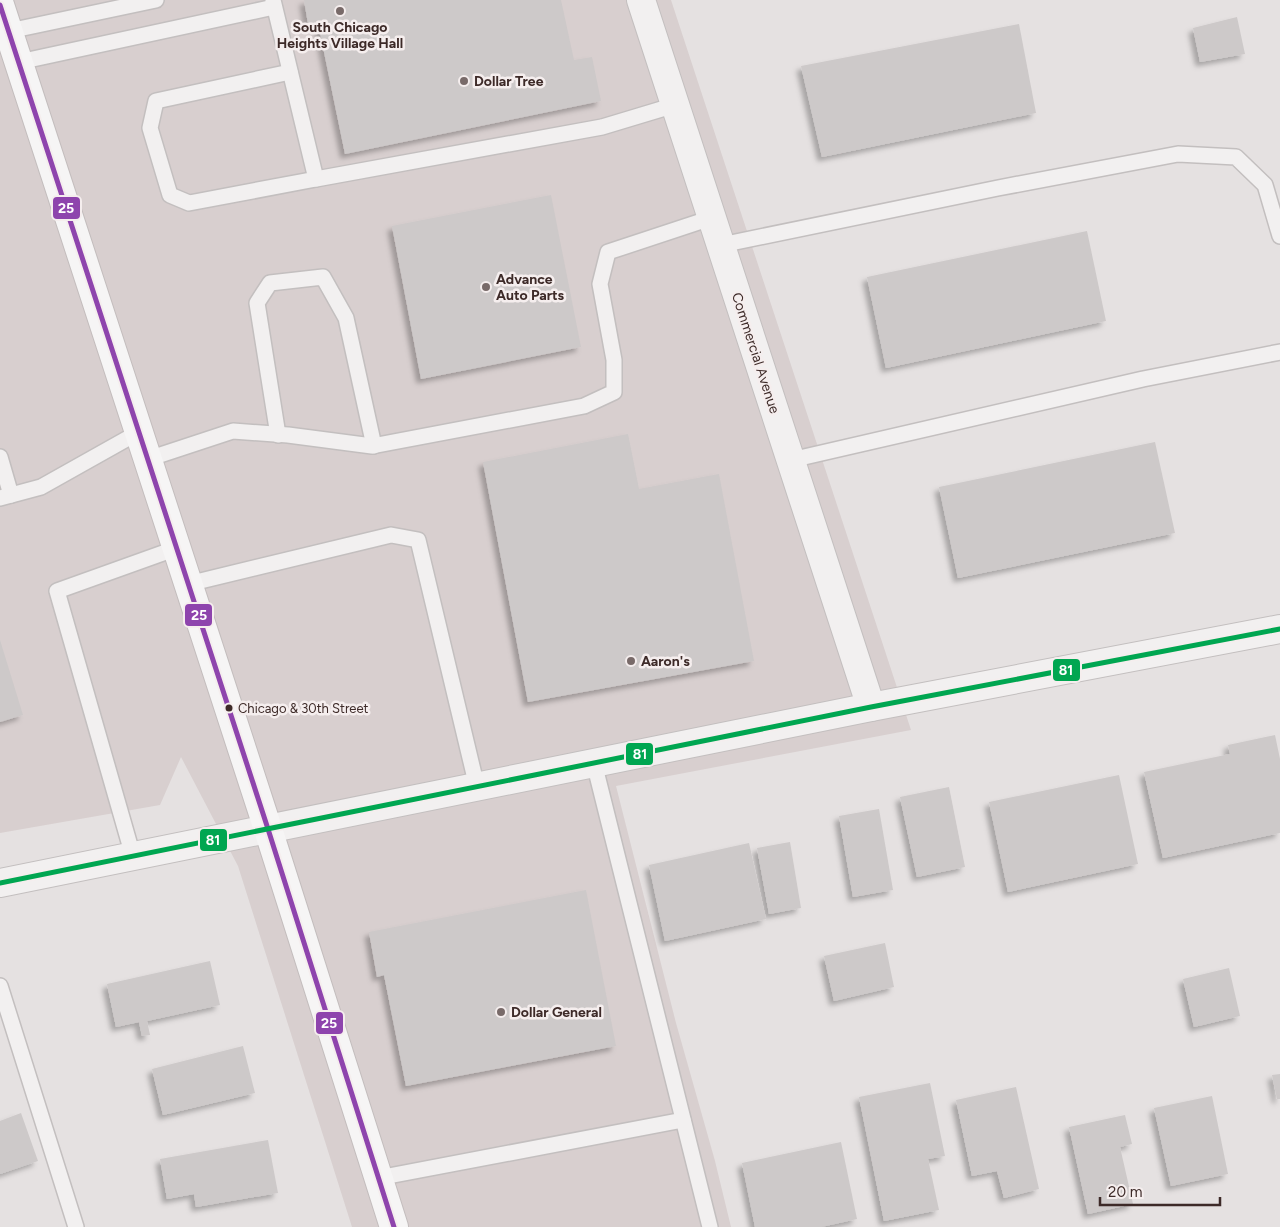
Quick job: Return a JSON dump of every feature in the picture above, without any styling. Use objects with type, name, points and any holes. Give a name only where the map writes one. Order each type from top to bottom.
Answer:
[{"type":"main road","points":[[0,5],[268,829],[394,1227]]},
{"type":"street","name":"Commercial Avenue","points":[[641,0],[871,707]]},
{"type":"street","points":[[0,883],[871,707],[1280,628]]},
{"type":"lane","points":[[8,31],[156,0]]},
{"type":"lane","points":[[19,62],[274,4],[316,179]]},
{"type":"lane","points":[[290,72],[156,101],[150,128],[170,195],[189,204],[602,127],[675,105]]},
{"type":"lane","points":[[721,245],[998,188],[1178,154],[1236,157],[1265,185],[1280,236]]},
{"type":"lane","points":[[148,459],[232,431],[278,434],[374,446],[584,406],[614,392],[614,360],[600,284],[608,252],[712,218]]},
{"type":"lane","points":[[278,434],[257,303],[270,282],[323,277],[346,318],[374,446]]},
{"type":"lane","points":[[791,460],[1142,379],[1280,352]]},
{"type":"lane","points":[[0,458],[5,497],[41,487],[139,432]]},
{"type":"lane","points":[[188,584],[391,535],[418,540],[477,787]]},
{"type":"lane","points":[[133,856],[57,591],[177,548]]},
{"type":"lane","points":[[594,763],[710,1227]]},
{"type":"lane","points":[[0,986],[76,1227]]},
{"type":"lane","points":[[378,1178],[683,1120]]},
{"type":"shaded area","points":[[0,0],[671,0],[911,730],[616,786],[676,1023],[715,1161],[731,1227],[352,1227],[238,866],[181,757],[160,805],[0,833]]},
{"type":"building","name":"Dollar Tree","points":[[304,0],[561,0],[574,60],[592,57],[601,101],[345,154],[318,23],[308,24]]},
{"type":"building","points":[[1237,17],[1245,54],[1200,62],[1193,28]]},
{"type":"building","points":[[1019,24],[1036,113],[822,157],[801,66]]},
{"type":"building","name":"Advance Auto Parts","points":[[551,195],[581,347],[421,379],[392,226]]},
{"type":"building","points":[[1087,231],[1106,321],[886,368],[867,277]]},
{"type":"building","points":[[628,434],[639,489],[719,474],[754,661],[528,702],[483,462]]},
{"type":"building","points":[[1155,442],[1175,533],[958,578],[939,487]]},
{"type":"building","points":[[0,640],[23,715],[0,722]]},
{"type":"building","points":[[1275,735],[1280,759],[1280,833],[1163,858],[1144,772],[1230,754],[1228,745]]},
{"type":"building","points":[[1119,775],[1138,864],[1008,892],[989,802]]},
{"type":"building","points":[[949,787],[965,867],[917,877],[900,797]]},
{"type":"building","points":[[879,809],[893,890],[853,897],[839,816]]},
{"type":"building","points":[[790,842],[801,908],[769,914],[757,848]]},
{"type":"building","points":[[749,843],[766,919],[665,941],[649,865]]},
{"type":"building","name":"Dollar General","points":[[586,890],[616,1046],[406,1086],[384,975],[377,977],[369,932]]},
{"type":"building","points":[[885,943],[894,987],[834,1001],[824,956]]},
{"type":"building","points":[[210,961],[220,1005],[147,1021],[150,1035],[142,1036],[139,1022],[116,1027],[107,984]]},
{"type":"building","points":[[1229,968],[1240,1016],[1194,1027],[1183,979]]},
{"type":"building","points":[[243,1046],[255,1093],[163,1115],[152,1069]]},
{"type":"building","points":[[1280,1074],[1280,1099],[1277,1099],[1272,1075]]},
{"type":"building","points":[[930,1083],[945,1156],[928,1159],[939,1210],[884,1221],[859,1097]]},
{"type":"building","points":[[1016,1087],[1039,1189],[1004,1198],[997,1171],[972,1176],[956,1100]]},
{"type":"building","points":[[1212,1096],[1228,1174],[1171,1186],[1154,1108]]},
{"type":"building","points":[[21,1113],[38,1161],[0,1174],[0,1121]]},
{"type":"building","points":[[1125,1115],[1132,1144],[1120,1147],[1133,1204],[1088,1214],[1069,1127]]},
{"type":"building","points":[[268,1140],[278,1193],[196,1207],[194,1194],[167,1199],[160,1159]]},
{"type":"building","points":[[841,1142],[857,1219],[821,1227],[755,1227],[742,1163]]},
{"type":"transit line","name":"25","points":[[0,5],[268,829],[394,1227]]},
{"type":"transit line","name":"81","points":[[0,883],[871,707],[1280,629]]},
{"type":"place","name":"South Chicago Heights Village Hall","points":[[340,11]]},
{"type":"place","name":"Dollar Tree","points":[[464,81]]},
{"type":"place","name":"Advance Auto Parts","points":[[486,287]]},
{"type":"place","name":"Aaron's","points":[[631,661]]},
{"type":"place","name":"Chicago & 30th Street","points":[[229,708]]},
{"type":"place","name":"Dollar General","points":[[501,1012]]}]
